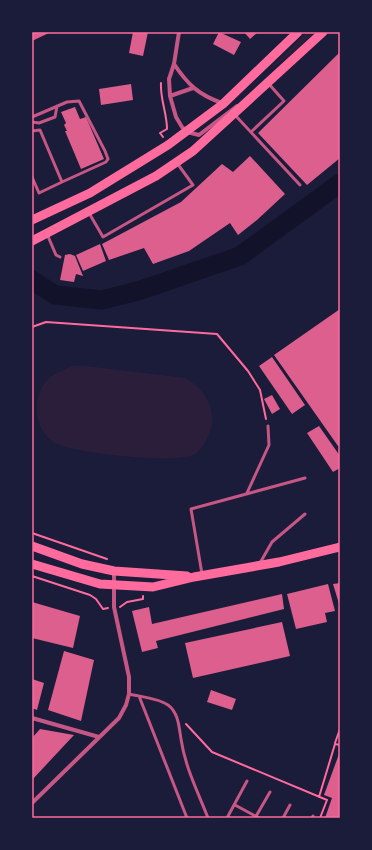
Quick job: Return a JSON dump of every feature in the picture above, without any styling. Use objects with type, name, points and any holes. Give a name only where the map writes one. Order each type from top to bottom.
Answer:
[{"type":"main road","points":[[32,220],[90,193],[136,166],[187,132],[223,104],[298,32]]},
{"type":"main road","points":[[32,241],[89,213],[156,176],[192,151],[281,72],[323,32]]},
{"type":"main road","points":[[32,546],[82,564],[114,571],[198,576]]},
{"type":"main road","points":[[32,564],[100,584],[114,586],[153,587],[198,576],[258,566],[340,547]]},
{"type":"street","points":[[179,32],[174,64],[169,79],[170,96],[176,117],[187,132],[198,135],[281,72]]},
{"type":"street","points":[[174,64],[193,88],[206,97],[223,104]]},
{"type":"street","points":[[170,96],[193,88]]},
{"type":"street","points":[[32,803],[119,718],[126,705],[129,694],[129,677],[114,608],[114,571]]},
{"type":"street","points":[[32,718],[99,737]]},
{"type":"lane","points":[[250,132],[284,100],[268,83]]},
{"type":"lane","points":[[32,117],[66,102],[79,101],[108,159],[106,162],[39,193],[32,177]]},
{"type":"lane","points":[[32,122],[39,122],[55,117],[58,106]]},
{"type":"lane","points":[[234,114],[300,185]]},
{"type":"lane","points":[[32,131],[40,130],[62,182]]},
{"type":"lane","points":[[89,213],[102,237],[192,185],[176,162]]},
{"type":"lane","points":[[47,234],[56,255],[60,257]]},
{"type":"lane","points":[[247,493],[269,445],[268,426]]},
{"type":"lane","points":[[198,576],[191,509],[305,478]]},
{"type":"lane","points":[[258,566],[272,542],[305,514]]},
{"type":"lane","points":[[129,694],[150,698],[168,705],[176,716],[179,723],[184,757],[208,818]]},
{"type":"lane","points":[[139,696],[187,818]]},
{"type":"lane","points":[[227,818],[247,781]]},
{"type":"lane","points":[[235,805],[256,817],[270,792]]},
{"type":"lane","points":[[283,818],[290,804]]},
{"type":"path","points":[[32,327],[46,322],[217,334],[248,371],[260,390],[268,426]]},
{"type":"path","points":[[32,576],[90,595],[96,599],[103,609]]},
{"type":"path","points":[[185,723],[212,752],[327,800],[320,818]]},
{"type":"path","points":[[319,797],[340,729]]},
{"type":"path","points":[[335,744],[340,745]]},
{"type":"shaded area","points":[[307,32],[315,32],[288,57],[269,69]]},
{"type":"shaded area","points":[[72,366],[86,366],[186,378],[202,391],[211,408],[212,422],[206,440],[195,454],[185,457],[168,458],[148,458],[103,454],[65,447],[55,443],[42,430],[37,412],[37,403],[39,394],[48,379]]},
{"type":"building","points":[[32,32],[51,32],[32,41]]},
{"type":"building","points":[[133,32],[148,32],[143,56],[129,53]]},
{"type":"building","points":[[219,32],[241,42],[234,55],[213,44]]},
{"type":"building","points":[[244,32],[258,32],[250,39]]},
{"type":"building","points":[[340,52],[340,158],[307,185],[258,133]]},
{"type":"building","points":[[131,84],[133,100],[101,105],[99,89]]},
{"type":"building","points":[[75,107],[80,119],[86,117],[104,159],[81,169],[65,131],[67,131],[64,125],[66,123],[61,112]]},
{"type":"building","points":[[250,156],[285,194],[238,235],[230,223],[189,251],[153,264],[144,248],[109,260],[102,244],[181,202],[222,164],[233,172]]},
{"type":"building","points":[[100,244],[106,261],[83,271],[76,255]]},
{"type":"building","points":[[70,254],[75,256],[83,276],[76,274],[74,282],[60,280],[65,255]]},
{"type":"building","points":[[340,309],[340,445],[338,446],[274,355]]},
{"type":"building","points":[[272,357],[305,405],[292,414],[259,366]]},
{"type":"building","points":[[272,395],[280,409],[272,414],[264,399]]},
{"type":"building","points":[[319,426],[340,456],[340,468],[333,472],[307,433]]},
{"type":"building","points":[[340,583],[340,607],[333,584]]},
{"type":"building","points":[[328,584],[335,611],[325,613],[327,622],[296,629],[287,594]]},
{"type":"building","points":[[282,594],[284,609],[156,641],[158,648],[142,652],[132,611],[149,607],[152,624]]},
{"type":"building","points":[[32,602],[80,616],[73,648],[32,638]]},
{"type":"building","points":[[282,622],[290,656],[193,678],[185,643]]},
{"type":"building","points":[[64,651],[94,660],[81,721],[48,710]]},
{"type":"building","points":[[32,679],[44,683],[37,710],[32,708]]},
{"type":"building","points":[[211,690],[236,699],[232,710],[207,702]]},
{"type":"building","points":[[40,729],[74,735],[32,780],[32,738]]},
{"type":"building","points":[[339,754],[340,818],[325,818],[332,798],[324,795]]},
{"type":"waterway","points":[[32,280],[55,295],[102,300],[141,290],[240,256],[340,183]]}]
